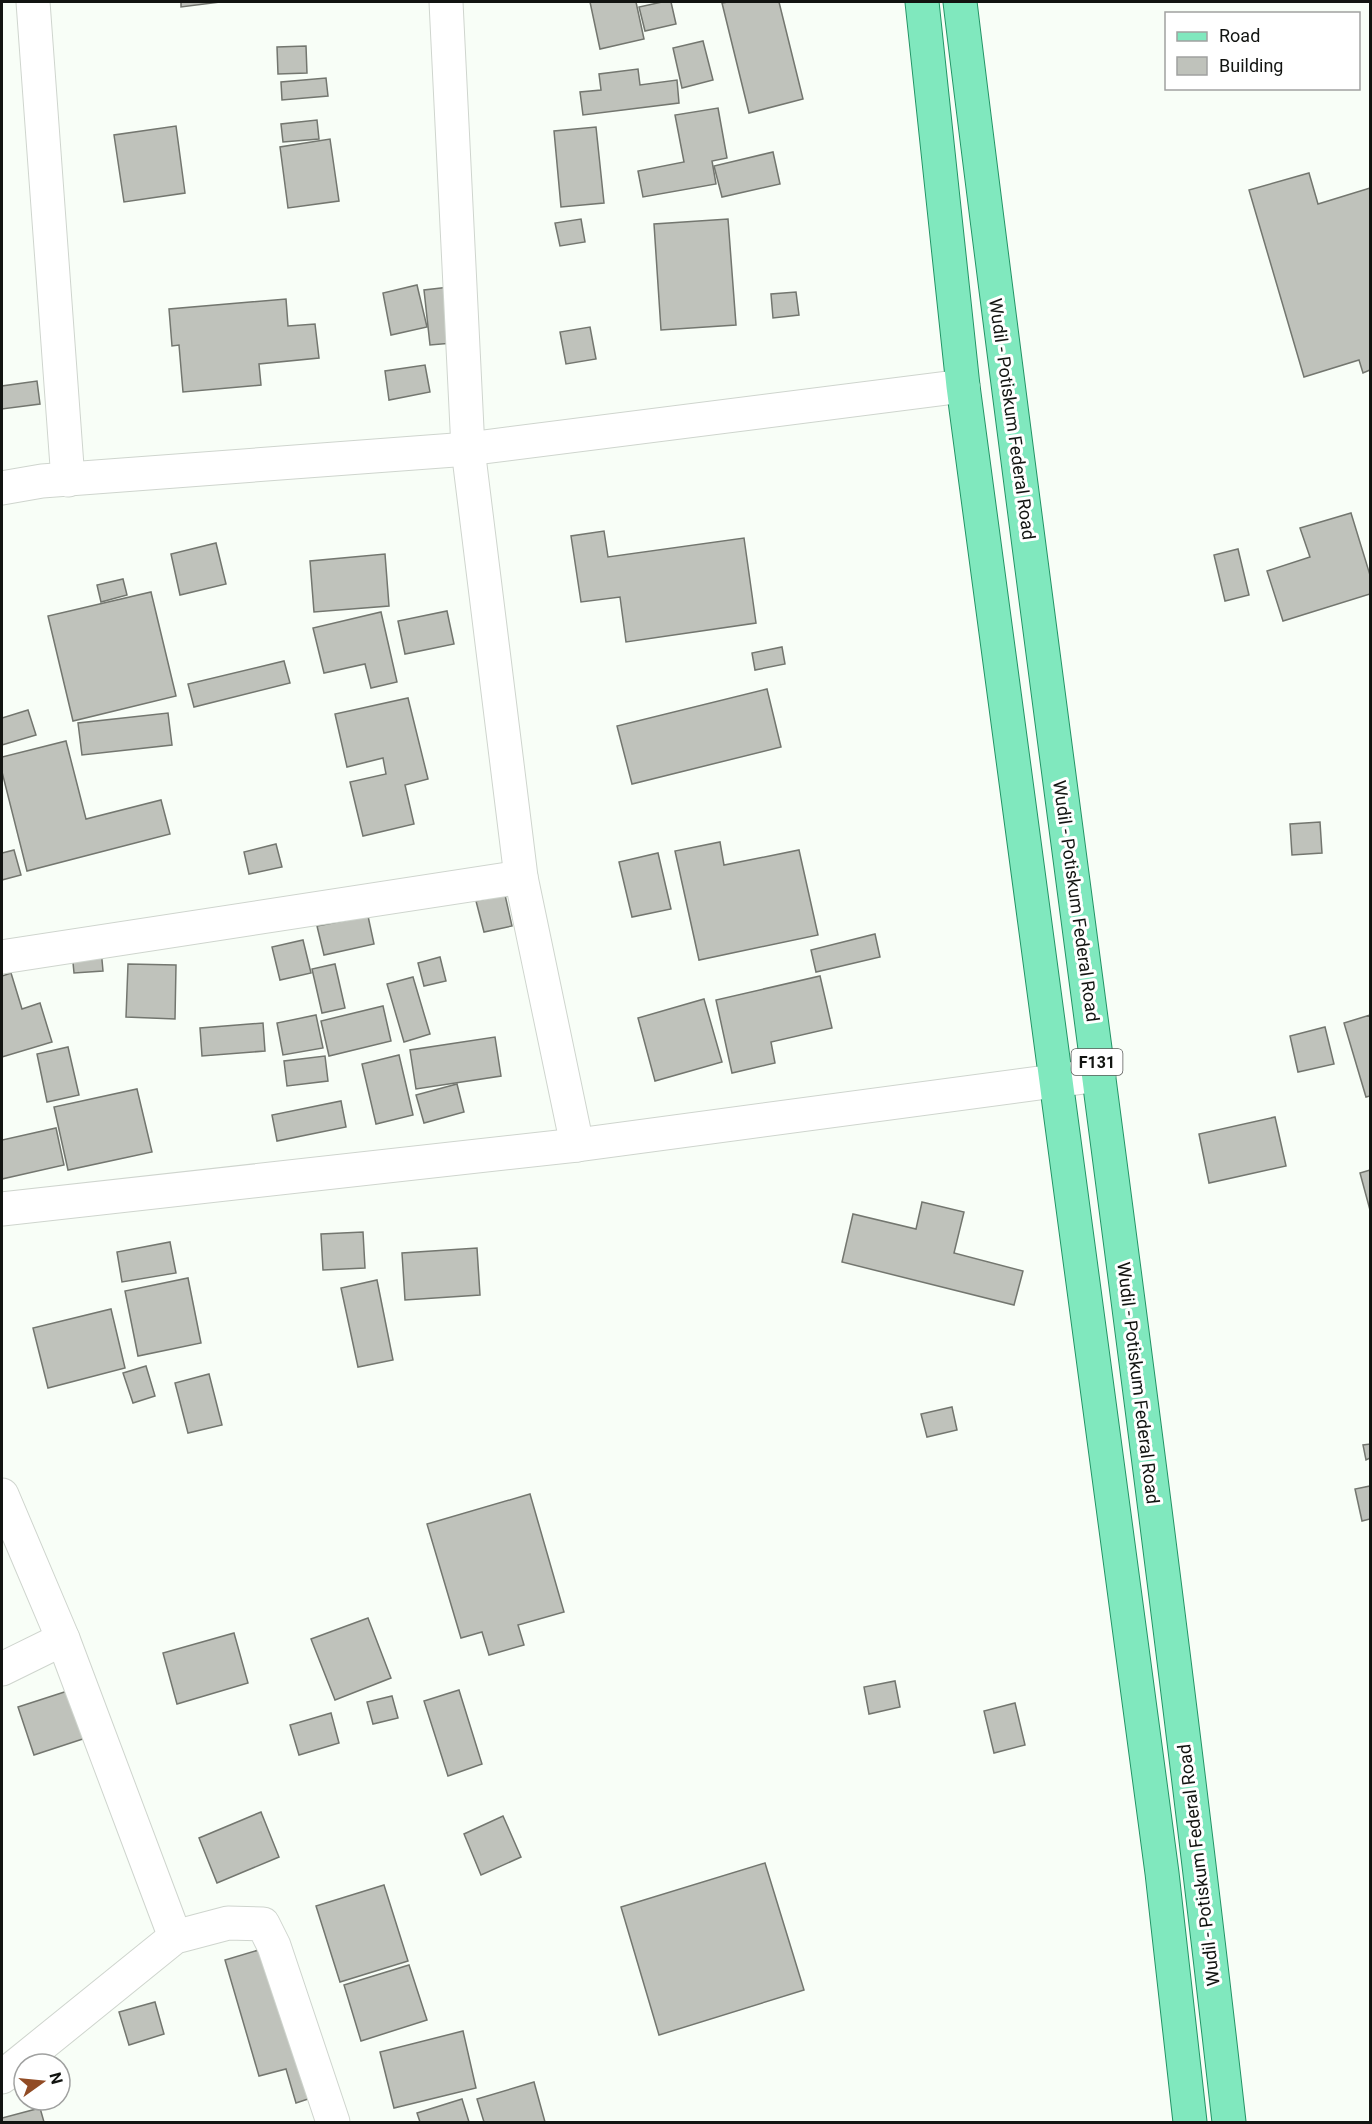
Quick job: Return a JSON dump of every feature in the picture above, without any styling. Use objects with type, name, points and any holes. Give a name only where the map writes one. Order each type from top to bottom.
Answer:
[{"type":"main road","name":"F131","points":[[922,2],[963,386],[1160,1862],[1190,2122]]},
{"type":"main road","name":"Wudil - Potiskum Federal Road","points":[[960,2],[998,318],[1099,1075],[1201,1872],[1229,2122]]},
{"type":"main road","points":[[956,323],[998,318]]},
{"type":"street","points":[[33,2],[68,480]]},
{"type":"street","points":[[446,2],[468,449],[521,877],[577,1145]]},
{"type":"street","points":[[2,488],[42,481],[468,449],[963,386]]},
{"type":"street","points":[[2,957],[521,877]]},
{"type":"street","points":[[2,1209],[577,1145],[1099,1075]]},
{"type":"street","points":[[2,1495],[63,1639],[175,1937]]},
{"type":"street","points":[[2,1669],[63,1639]]},
{"type":"street","points":[[2,2077],[175,1937],[228,1923],[263,1924],[274,1946],[333,2122]]},
{"type":"building","points":[[181,2],[220,2],[181,7]]},
{"type":"building","points":[[590,2],[636,2],[644,39],[600,49]]},
{"type":"building","points":[[671,2],[676,24],[645,31],[639,7]]},
{"type":"building","points":[[779,2],[803,99],[749,113],[722,3]]},
{"type":"building","points":[[703,41],[713,80],[682,88],[673,48]]},
{"type":"building","points":[[306,46],[307,73],[278,74],[277,47]]},
{"type":"building","points":[[638,69],[640,85],[677,80],[679,103],[583,115],[580,92],[601,90],[599,74]]},
{"type":"building","points":[[326,78],[328,96],[282,100],[281,82]]},
{"type":"building","points":[[718,108],[727,158],[712,161],[716,184],[643,197],[638,171],[684,162],[675,115]]},
{"type":"building","points":[[317,120],[319,139],[283,142],[281,124]]},
{"type":"building","points":[[176,126],[185,193],[124,202],[114,135]]},
{"type":"building","points":[[596,127],[604,203],[561,207],[554,131]]},
{"type":"building","points":[[330,139],[339,201],[288,208],[280,147]]},
{"type":"building","points":[[773,152],[780,184],[722,197],[714,166]]},
{"type":"building","points":[[1309,173],[1318,204],[1370,188],[1370,370],[1363,373],[1359,360],[1304,377],[1249,190]]},
{"type":"building","points":[[581,219],[585,242],[560,246],[555,223]]},
{"type":"building","points":[[728,219],[736,325],[661,330],[654,224]]},
{"type":"building","points":[[417,285],[427,327],[391,335],[383,293]]},
{"type":"building","points":[[458,286],[464,342],[430,345],[424,290]]},
{"type":"building","points":[[796,292],[799,315],[773,318],[771,294]]},
{"type":"building","points":[[286,299],[288,326],[315,324],[319,358],[259,364],[261,385],[183,392],[179,345],[172,346],[169,309]]},
{"type":"building","points":[[590,327],[596,359],[566,364],[560,332]]},
{"type":"building","points":[[425,365],[430,392],[389,400],[385,371]]},
{"type":"building","points":[[37,381],[40,404],[2,409],[2,386]]},
{"type":"building","points":[[1351,513],[1370,575],[1370,594],[1283,621],[1267,571],[1310,557],[1300,528]]},
{"type":"building","points":[[604,531],[608,557],[744,538],[756,623],[626,642],[620,597],[581,602],[571,536]]},
{"type":"building","points":[[216,543],[226,584],[180,595],[171,554]]},
{"type":"building","points":[[1238,549],[1249,595],[1225,601],[1214,555]]},
{"type":"building","points":[[385,554],[389,606],[314,612],[310,561]]},
{"type":"building","points":[[123,579],[127,595],[101,602],[97,585]]},
{"type":"building","points":[[151,592],[176,696],[73,721],[48,616]]},
{"type":"building","points":[[447,611],[454,644],[405,654],[398,621]]},
{"type":"building","points":[[381,612],[397,682],[371,688],[365,664],[324,673],[313,628]]},
{"type":"building","points":[[782,647],[785,664],[755,670],[752,653]]},
{"type":"building","points":[[284,661],[290,683],[194,707],[188,684]]},
{"type":"building","points":[[767,689],[781,747],[632,784],[617,726]]},
{"type":"building","points":[[408,698],[428,779],[405,785],[414,824],[363,836],[350,782],[386,774],[383,758],[347,767],[335,714]]},
{"type":"building","points":[[28,710],[36,735],[2,745],[2,718]]},
{"type":"building","points":[[168,713],[172,745],[82,755],[78,723]]},
{"type":"building","points":[[66,741],[86,819],[161,800],[170,834],[27,871],[2,772],[2,757]]},
{"type":"building","points":[[1320,822],[1322,853],[1292,855],[1290,824]]},
{"type":"building","points":[[720,842],[724,865],[799,850],[818,935],[699,960],[675,851]]},
{"type":"building","points":[[276,844],[282,867],[249,874],[244,852]]},
{"type":"building","points":[[14,850],[21,875],[2,880],[2,853]]},
{"type":"building","points":[[658,853],[671,909],[632,917],[619,862]]},
{"type":"building","points":[[505,895],[512,926],[484,932],[476,901]]},
{"type":"building","points":[[368,916],[374,944],[324,955],[317,926]]},
{"type":"building","points":[[875,934],[880,957],[816,972],[811,950]]},
{"type":"building","points":[[303,940],[311,973],[280,980],[272,947]]},
{"type":"building","points":[[101,949],[103,971],[74,973],[72,952]]},
{"type":"building","points":[[440,957],[446,981],[424,986],[418,963]]},
{"type":"building","points":[[128,964],[176,965],[175,1019],[126,1017]]},
{"type":"building","points":[[335,964],[345,1008],[322,1013],[312,969]]},
{"type":"building","points":[[11,973],[22,1009],[40,1003],[52,1042],[2,1057],[2,976]]},
{"type":"building","points":[[820,976],[832,1028],[771,1042],[775,1063],[732,1073],[716,1000]]},
{"type":"building","points":[[413,977],[430,1034],[404,1042],[387,984]]},
{"type":"building","points":[[704,999],[722,1062],[655,1081],[638,1018]]},
{"type":"building","points":[[383,1006],[391,1041],[329,1056],[321,1021]]},
{"type":"building","points":[[316,1015],[323,1048],[283,1055],[277,1023]]},
{"type":"building","points":[[1370,1015],[1370,1096],[1366,1097],[1344,1023]]},
{"type":"building","points":[[263,1023],[265,1051],[202,1056],[200,1028]]},
{"type":"building","points":[[1325,1027],[1334,1064],[1298,1072],[1290,1036]]},
{"type":"building","points":[[495,1037],[501,1076],[416,1089],[410,1050]]},
{"type":"building","points":[[68,1047],[79,1095],[47,1102],[37,1054]]},
{"type":"building","points":[[399,1055],[413,1115],[376,1124],[362,1064]]},
{"type":"building","points":[[325,1056],[328,1081],[287,1086],[284,1061]]},
{"type":"building","points":[[457,1084],[464,1112],[424,1123],[416,1095]]},
{"type":"building","points":[[137,1089],[152,1152],[68,1170],[54,1107]]},
{"type":"building","points":[[341,1101],[346,1127],[277,1141],[272,1115]]},
{"type":"building","points":[[1275,1117],[1286,1166],[1209,1183],[1199,1134]]},
{"type":"building","points":[[56,1128],[64,1165],[2,1179],[2,1140]]},
{"type":"building","points":[[1370,1170],[1370,1210],[1360,1173]]},
{"type":"building","points":[[922,1202],[964,1212],[954,1253],[1023,1271],[1014,1305],[842,1262],[853,1214],[916,1229]]},
{"type":"building","points":[[363,1232],[365,1268],[323,1270],[321,1234]]},
{"type":"building","points":[[170,1242],[176,1273],[122,1282],[117,1252]]},
{"type":"building","points":[[477,1248],[480,1295],[405,1300],[402,1253]]},
{"type":"building","points":[[188,1278],[201,1343],[138,1356],[125,1291]]},
{"type":"building","points":[[377,1280],[393,1360],[358,1367],[341,1288]]},
{"type":"building","points":[[111,1309],[125,1368],[48,1388],[33,1328]]},
{"type":"building","points":[[146,1366],[155,1396],[133,1403],[123,1373]]},
{"type":"building","points":[[209,1374],[222,1425],[188,1433],[175,1383]]},
{"type":"building","points":[[952,1407],[957,1430],[927,1437],[921,1414]]},
{"type":"building","points":[[1370,1444],[1370,1458],[1366,1460],[1363,1445]]},
{"type":"building","points":[[1370,1486],[1370,1519],[1362,1521],[1355,1489]]},
{"type":"building","points":[[530,1494],[564,1612],[518,1625],[524,1645],[489,1655],[482,1632],[461,1638],[427,1524]]},
{"type":"building","points":[[368,1618],[391,1678],[335,1700],[311,1639]]},
{"type":"building","points":[[234,1633],[248,1683],[177,1704],[163,1653]]},
{"type":"building","points":[[895,1681],[900,1707],[869,1714],[864,1687]]},
{"type":"building","points":[[83,1686],[98,1734],[34,1755],[18,1707]]},
{"type":"building","points":[[459,1690],[482,1764],[448,1776],[424,1701]]},
{"type":"building","points":[[392,1696],[398,1718],[373,1724],[367,1702]]},
{"type":"building","points":[[1015,1703],[1025,1745],[994,1753],[984,1711]]},
{"type":"building","points":[[331,1713],[339,1743],[299,1755],[290,1725]]},
{"type":"building","points":[[261,1812],[279,1857],[217,1883],[199,1838]]},
{"type":"building","points":[[503,1816],[521,1857],[481,1875],[464,1834]]},
{"type":"building","points":[[765,1863],[804,1990],[659,2035],[621,1907]]},
{"type":"building","points":[[384,1885],[408,1961],[340,1982],[316,1906]]},
{"type":"building","points":[[272,1946],[317,2096],[296,2103],[286,2069],[259,2076],[225,1960]]},
{"type":"building","points":[[409,1965],[427,2020],[361,2041],[344,1985]]},
{"type":"building","points":[[155,2002],[164,2034],[129,2045],[119,2012]]},
{"type":"building","points":[[463,2031],[476,2088],[394,2108],[380,2052]]},
{"type":"building","points":[[534,2082],[545,2122],[484,2122],[477,2099]]},
{"type":"building","points":[[462,2099],[469,2122],[420,2122],[417,2113]]},
{"type":"building","points":[[25,2112],[41,2112],[44,2122],[2,2122],[2,2118]]}]
